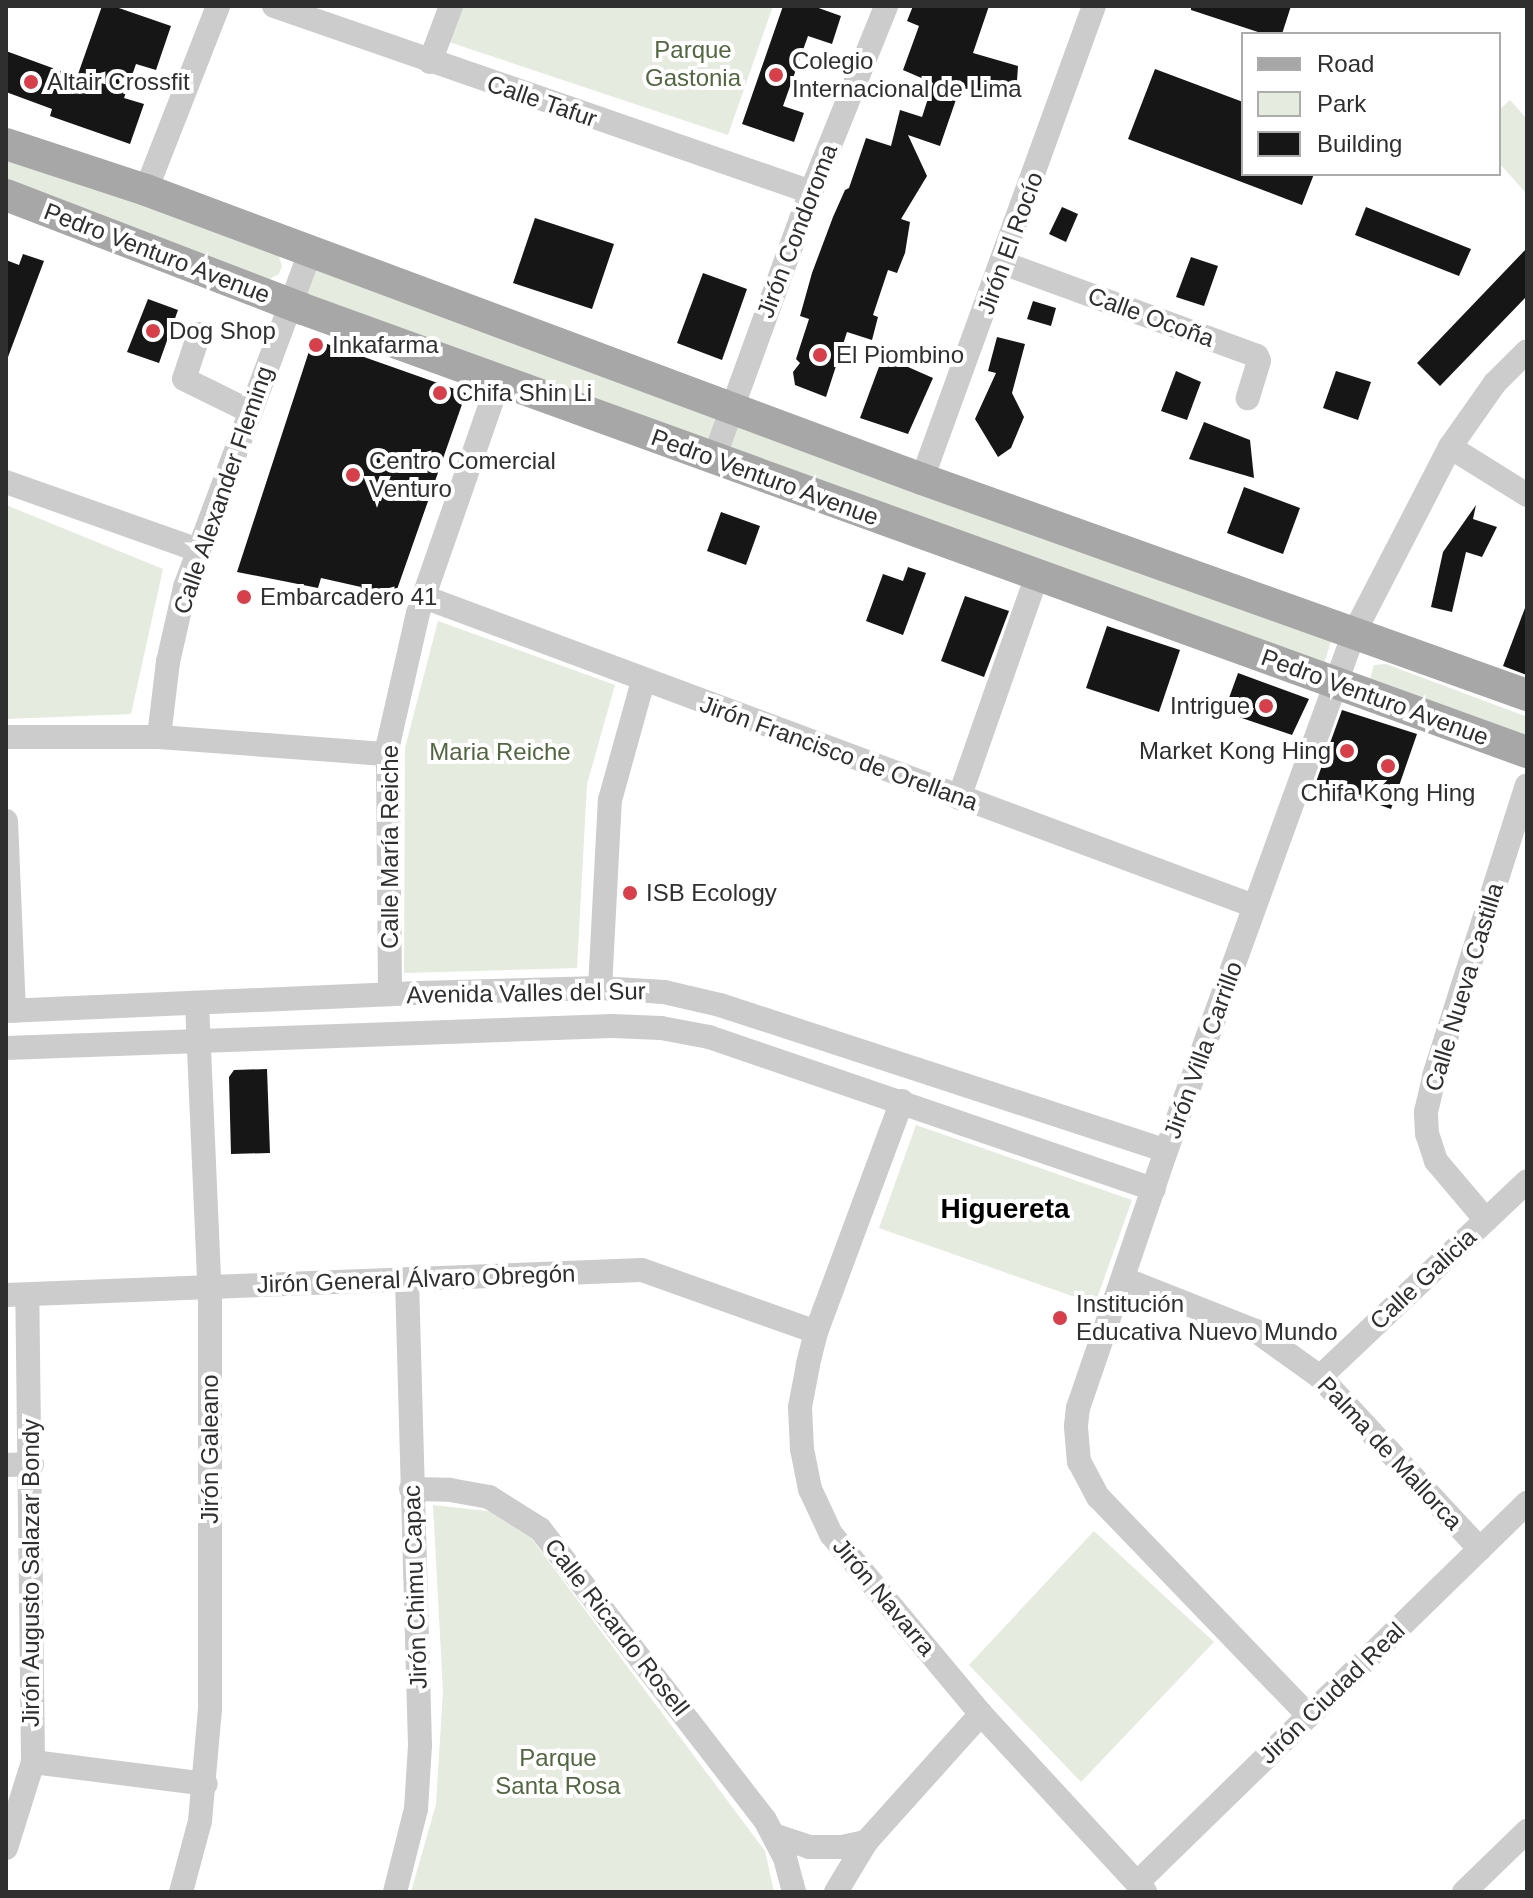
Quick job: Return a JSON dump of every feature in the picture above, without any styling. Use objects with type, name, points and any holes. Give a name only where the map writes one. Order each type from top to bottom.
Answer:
[{"type":"main road","name":"Pedro Venturo Avenue","points":[[6,144],[146,190],[922,479],[1527,695]]},
{"type":"main road","name":"Pedro Venturo Avenue","points":[[6,195],[288,303],[1527,752]]},
{"type":"street","points":[[146,190],[218,6]]},
{"type":"street","name":"Calle Tafur","points":[[274,6],[811,192]]},
{"type":"street","points":[[430,62],[451,6]]},
{"type":"street","name":"Jirón Condoroma","points":[[714,458],[811,192],[886,6]]},
{"type":"street","name":"Jirón El Rocío","points":[[922,479],[1094,6]]},
{"type":"street","name":"Calle Alexander Fleming","points":[[159,737],[170,651],[198,550],[288,303],[311,250]]},
{"type":"street","name":"Calle Ocoña","points":[[1003,263],[1257,356],[1259,361],[1248,398]]},
{"type":"street","points":[[199,334],[184,379],[249,411]]},
{"type":"street","name":"Jirón Villa Carrillo","points":[[1308,1715],[1139,1544],[1085,1478],[1076,1444],[1078,1408],[1166,1151],[1354,633],[1450,447],[1495,383],[1527,351]]},
{"type":"street","name":"Calle María Reiche","points":[[390,994],[387,754],[410,644],[424,597],[499,380]]},
{"type":"street","points":[[1450,447],[1527,495]]},
{"type":"street","points":[[6,482],[198,550]]},
{"type":"street","points":[[959,798],[1037,575]]},
{"type":"street","name":"Jirón Francisco de Orellana","points":[[424,597],[1254,906]]},
{"type":"street","points":[[600,988],[610,800],[643,681]]},
{"type":"street","points":[[6,737],[159,737],[387,754]]},
{"type":"street","name":"Calle Nueva Castilla","points":[[1486,1220],[1436,1161],[1427,1134],[1426,1112],[1434,1076],[1527,785]]},
{"type":"street","points":[[6,821],[10,1011]]},
{"type":"street","name":"Avenida Valles del Sur","points":[[10,1011],[390,994],[600,988],[664,992],[720,1005],[1166,1151]]},
{"type":"street","name":"Jirón Galeano","points":[[181,1892],[200,1821],[206,1784],[210,1708],[208,1287],[197,1003]]},
{"type":"street","name":"Avenida Valles del Sur","points":[[6,1048],[612,1026],[661,1028],[709,1037],[1154,1189]]},
{"type":"street","name":"Jirón Navarra","points":[[902,1101],[816,1332],[800,1407],[802,1449],[810,1489],[831,1534],[981,1714],[1141,1888]]},
{"type":"street","name":"Calle Galicia","points":[[1320,1377],[1527,1181]]},
{"type":"street","name":"Jirón General Álvaro Obregón","points":[[16,1295],[642,1270],[816,1332]]},
{"type":"street","name":"Jirón Chimu Capac","points":[[395,1892],[416,1809],[420,1745],[407,1279]]},
{"type":"street","name":"Palma de Mallorca","points":[[1124,1279],[1256,1331],[1320,1377],[1480,1549]]},
{"type":"street","name":"Jirón Augusto Salazar Bondy","points":[[6,1848],[33,1762],[32,1464],[16,1295]]},
{"type":"street","points":[[6,1465],[32,1464]]},
{"type":"street","name":"Calle Ricardo Rosell","points":[[411,1489],[450,1490],[489,1497],[540,1529],[688,1717],[776,1836],[794,1892]]},
{"type":"street","name":"Jirón Ciudad Real","points":[[1141,1888],[1308,1715],[1527,1503]]},
{"type":"street","points":[[836,1892],[866,1842],[981,1714]]},
{"type":"street","points":[[33,1762],[206,1784]]},
{"type":"street","points":[[1476,1888],[1527,1831]]},
{"type":"street","points":[[776,1836],[809,1847],[842,1847],[866,1842]]},
{"type":"green space","name":"Parque Gastonia","points":[[463,6],[773,6],[728,135],[449,42]]},
{"type":"green space","points":[[1510,100],[1527,119],[1527,194],[1501,165],[1501,108]]},
{"type":"green space","points":[[6,153],[278,253],[282,266],[279,274],[268,280],[6,185]]},
{"type":"green space","points":[[318,268],[718,417],[711,442],[305,294],[303,278]]},
{"type":"green space","points":[[731,423],[1334,631],[1321,674],[729,456]]},
{"type":"green space","points":[[6,505],[163,569],[131,714],[6,719]]},
{"type":"green space","name":"Maria Reiche","points":[[438,621],[615,685],[587,784],[577,968],[404,973],[405,748]]},
{"type":"green space","points":[[1386,664],[1527,717],[1527,746],[1369,684],[1374,665]]},
{"type":"green space","points":[[916,1125],[1132,1200],[1095,1304],[879,1228]]},
{"type":"green space","name":"Parque Santa Rosa","points":[[433,1505],[496,1512],[529,1535],[765,1851],[774,1892],[411,1892],[436,1804],[443,1691]]},
{"type":"green space","points":[[1094,1531],[1214,1642],[1081,1782],[969,1665]]},
{"type":"building","points":[[102,6],[113,6],[171,26],[156,70],[136,64],[124,98],[144,104],[130,144],[50,116],[52,109],[6,92],[6,51],[77,77]]},
{"type":"building","name":"Colegio Internacional de Lima","points":[[783,6],[813,6],[841,16],[832,44],[808,36],[783,106],[804,113],[794,142],[742,124]]},
{"type":"building","points":[[913,6],[989,6],[973,53],[1018,66],[1016,95],[960,88],[940,146],[908,135],[927,176],[901,219],[910,222],[905,253],[897,273],[888,270],[873,315],[878,317],[872,340],[847,332],[826,397],[795,385],[793,372],[800,363],[796,359],[809,319],[800,316],[812,273],[833,217],[845,190],[849,188],[866,138],[891,146],[900,110],[922,117],[933,83],[903,70],[919,26],[907,21]]},
{"type":"building","points":[[1191,6],[1291,6],[1283,32],[1258,32],[1191,10]]},
{"type":"building","points":[[1155,69],[1241,101],[1241,176],[1313,176],[1302,205],[1128,139]]},
{"type":"building","points":[[1062,207],[1078,214],[1066,242],[1049,234]]},
{"type":"building","points":[[1366,207],[1471,249],[1459,276],[1355,235]]},
{"type":"building","points":[[535,218],[614,244],[592,309],[513,283]]},
{"type":"building","points":[[1527,248],[1527,296],[1440,386],[1417,363]]},
{"type":"building","points":[[23,254],[44,261],[8,357],[6,260],[19,265]]},
{"type":"building","points":[[1191,257],[1218,266],[1204,306],[1176,297]]},
{"type":"building","points":[[703,273],[747,289],[722,360],[677,343]]},
{"type":"building","name":"Dog Shop","points":[[148,299],[178,310],[159,363],[127,352]]},
{"type":"building","points":[[1033,301],[1056,308],[1051,326],[1027,319]]},
{"type":"building","points":[[997,337],[1025,344],[1012,393],[1024,417],[1011,448],[998,457],[975,419],[996,373],[988,371]]},
{"type":"building","name":"Centro Comercial Venturo","points":[[313,339],[466,393],[394,598],[321,578],[318,588],[237,572]]},
{"type":"building","points":[[883,356],[933,378],[908,434],[860,418]]},
{"type":"building","points":[[1176,371],[1201,382],[1187,420],[1161,411]]},
{"type":"building","points":[[1336,371],[1371,382],[1358,420],[1323,408]]},
{"type":"building","points":[[1204,422],[1250,440],[1254,478],[1189,459]]},
{"type":"building","points":[[1244,487],[1300,508],[1283,554],[1227,533]]},
{"type":"building","points":[[1476,505],[1473,519],[1497,527],[1482,557],[1466,552],[1452,612],[1431,607],[1443,552]]},
{"type":"building","points":[[721,512],[760,526],[746,565],[707,551]]},
{"type":"building","points":[[908,567],[926,573],[903,635],[866,621],[883,574],[903,581]]},
{"type":"building","points":[[965,596],[1009,611],[984,677],[941,661]]},
{"type":"building","points":[[1527,609],[1527,675],[1503,666]]},
{"type":"building","points":[[1107,626],[1180,650],[1159,712],[1086,688]]},
{"type":"building","name":"Intrigue","points":[[1238,673],[1309,699],[1292,735],[1224,712]]},
{"type":"building","points":[[1342,710],[1417,734],[1391,809],[1316,782]]},
{"type":"building","points":[[267,1069],[270,1153],[231,1154],[229,1077],[234,1070]]},
{"type":"place","name":"Colegio Internacional de Lima","points":[[776,75]]},
{"type":"place","name":"Altair Crossfit","points":[[31,82]]},
{"type":"place","name":"Dog Shop","points":[[153,331]]},
{"type":"place","name":"Inkafarma","points":[[316,345]]},
{"type":"place","name":"El Piombino","points":[[820,355]]},
{"type":"place","name":"Chifa Shin Li","points":[[440,393]]},
{"type":"place","name":"Centro Comercial Venturo","points":[[353,475]]},
{"type":"place","name":"Embarcadero 41","points":[[244,597]]},
{"type":"place","name":"Intrigue","points":[[1266,706]]},
{"type":"place","name":"Market Kong Hing","points":[[1347,751]]},
{"type":"place","name":"Chifa Kong Hing","points":[[1388,766]]},
{"type":"place","name":"ISB Ecology","points":[[630,893]]},
{"type":"place","name":"Institución Educativa Nuevo Mundo","points":[[1060,1318]]},
{"type":"district","name":"Higuereta","points":[[1005,1209]]}]
